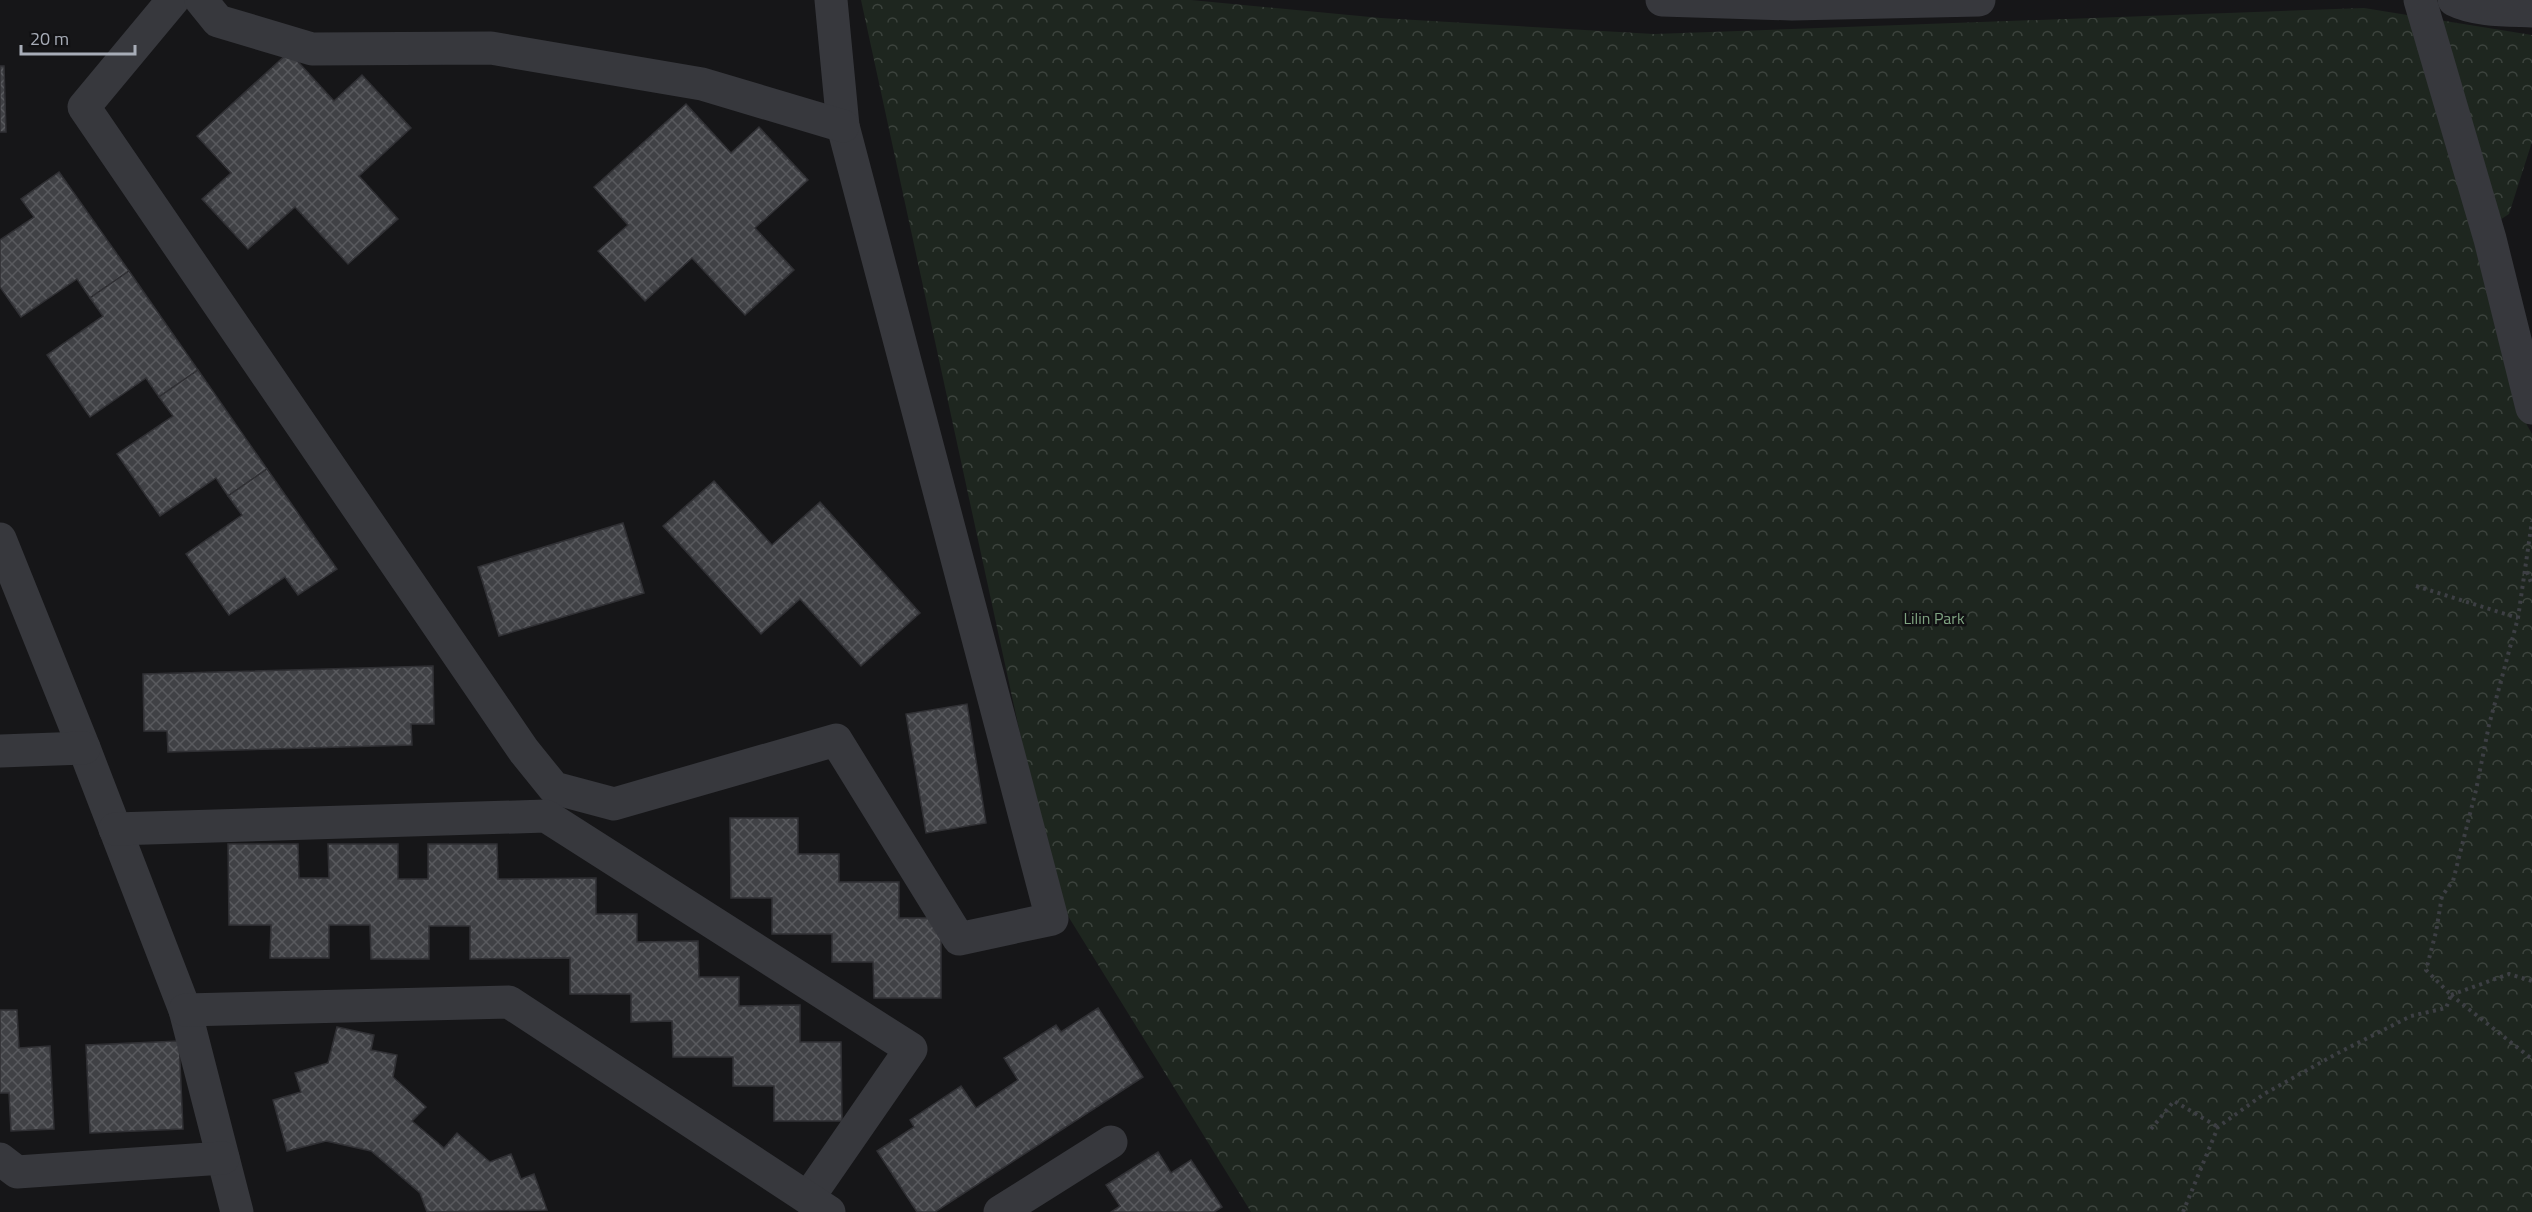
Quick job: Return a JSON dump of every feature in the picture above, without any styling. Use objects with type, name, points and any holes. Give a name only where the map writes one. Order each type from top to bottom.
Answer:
[{"type":"street","points":[[173,0],[84,107],[524,751],[554,788],[614,804],[836,740],[959,939],[1052,919],[843,126],[831,0]]},
{"type":"street","points":[[201,0],[218,21],[312,49],[491,48],[702,84],[843,126]]},
{"type":"street","points":[[1662,0],[1792,4],[1979,0]]},
{"type":"street","points":[[2420,0],[2490,239],[2532,408]]},
{"type":"street","points":[[2454,0],[2462,4],[2532,11]]},
{"type":"street","points":[[1,543],[84,748],[185,1010],[237,1212]]},
{"type":"street","points":[[0,751],[84,748]]},
{"type":"street","points":[[115,829],[546,816],[911,1048],[818,1205],[509,1002],[185,1010]]},
{"type":"street","points":[[1000,1212],[1111,1142]]},
{"type":"street","points":[[0,1159],[17,1172],[223,1158]]},
{"type":"path","points":[[2532,521],[2518,618],[2489,725],[2476,790],[2453,881],[2442,896],[2436,933],[2426,970],[2451,995],[2532,1059]]},
{"type":"path","points":[[2526,570],[2532,585]]},
{"type":"path","points":[[2416,586],[2518,618]]},
{"type":"path","points":[[2183,1212],[2218,1127],[2264,1094],[2412,1016],[2446,1008],[2451,995],[2509,974],[2532,981]]},
{"type":"path","points":[[2151,1129],[2174,1101],[2218,1127]]},
{"type":"green space","name":"Lilin Park","points":[[861,0],[1191,0],[1381,18],[1654,34],[2364,8],[2532,35],[2532,142],[2509,214],[2477,235],[2523,418],[2532,434],[2532,1212],[1251,1212],[1055,895]]},
{"type":"building","points":[[289,52],[334,101],[362,75],[411,128],[359,176],[398,219],[348,264],[295,207],[248,249],[202,199],[231,173],[197,136]]},
{"type":"building","points":[[0,66],[4,66],[6,132],[0,132]]},
{"type":"building","points":[[686,104],[731,153],[759,127],[808,180],[755,228],[794,270],[745,315],[692,258],[645,301],[598,251],[628,225],[594,187]]},
{"type":"building","points":[[59,172],[129,271],[90,298],[77,279],[21,317],[0,287],[0,240],[34,217],[21,199]]},
{"type":"building","points":[[129,271],[198,370],[159,397],[146,378],[90,417],[47,355],[103,316],[90,298]]},
{"type":"building","points":[[198,370],[267,469],[228,496],[216,478],[160,516],[117,454],[173,416],[159,397]]},
{"type":"building","points":[[267,469],[337,569],[298,595],[285,577],[229,615],[186,554],[242,515],[228,496]]},
{"type":"building","points":[[714,481],[772,545],[820,502],[920,613],[861,666],[800,599],[761,634],[663,526]]},
{"type":"building","points":[[623,523],[644,593],[499,636],[478,567]]},
{"type":"building","points":[[433,666],[434,724],[411,724],[412,745],[168,752],[167,731],[144,731],[143,674]]},
{"type":"building","points":[[967,704],[986,823],[926,833],[906,714]]},
{"type":"building","points":[[730,818],[798,818],[798,854],[839,854],[839,882],[899,882],[899,918],[941,918],[941,998],[874,998],[873,962],[832,962],[832,934],[772,934],[772,898],[731,898]]},
{"type":"building","points":[[228,844],[298,844],[299,878],[329,878],[328,844],[398,844],[398,879],[428,879],[428,844],[497,844],[498,879],[596,878],[596,914],[637,914],[637,942],[698,941],[699,977],[739,977],[739,1006],[800,1005],[800,1042],[841,1042],[842,1121],[774,1121],[774,1086],[733,1086],[733,1057],[673,1057],[672,1021],[631,1022],[631,994],[570,994],[570,958],[470,959],[470,926],[429,926],[429,959],[371,959],[370,925],[329,925],[329,958],[270,958],[271,925],[229,925]]},
{"type":"building","points":[[1098,1008],[1143,1077],[935,1212],[917,1212],[877,1151],[914,1127],[910,1120],[961,1086],[976,1108],[1018,1080],[1004,1058],[1056,1025],[1061,1032]]},
{"type":"building","points":[[0,1010],[17,1010],[19,1048],[50,1046],[54,1129],[11,1131],[9,1093],[0,1093]]},
{"type":"building","points":[[337,1027],[374,1035],[371,1050],[397,1055],[393,1077],[426,1107],[412,1121],[444,1148],[457,1133],[490,1162],[511,1154],[521,1179],[534,1174],[547,1210],[427,1212],[420,1193],[371,1151],[326,1141],[287,1151],[273,1100],[301,1092],[295,1073],[328,1063]]},
{"type":"building","points":[[179,1041],[183,1129],[90,1133],[86,1045]]},
{"type":"building","points":[[1158,1152],[1171,1173],[1191,1160],[1222,1207],[1214,1212],[1111,1212],[1120,1206],[1106,1185]]}]
